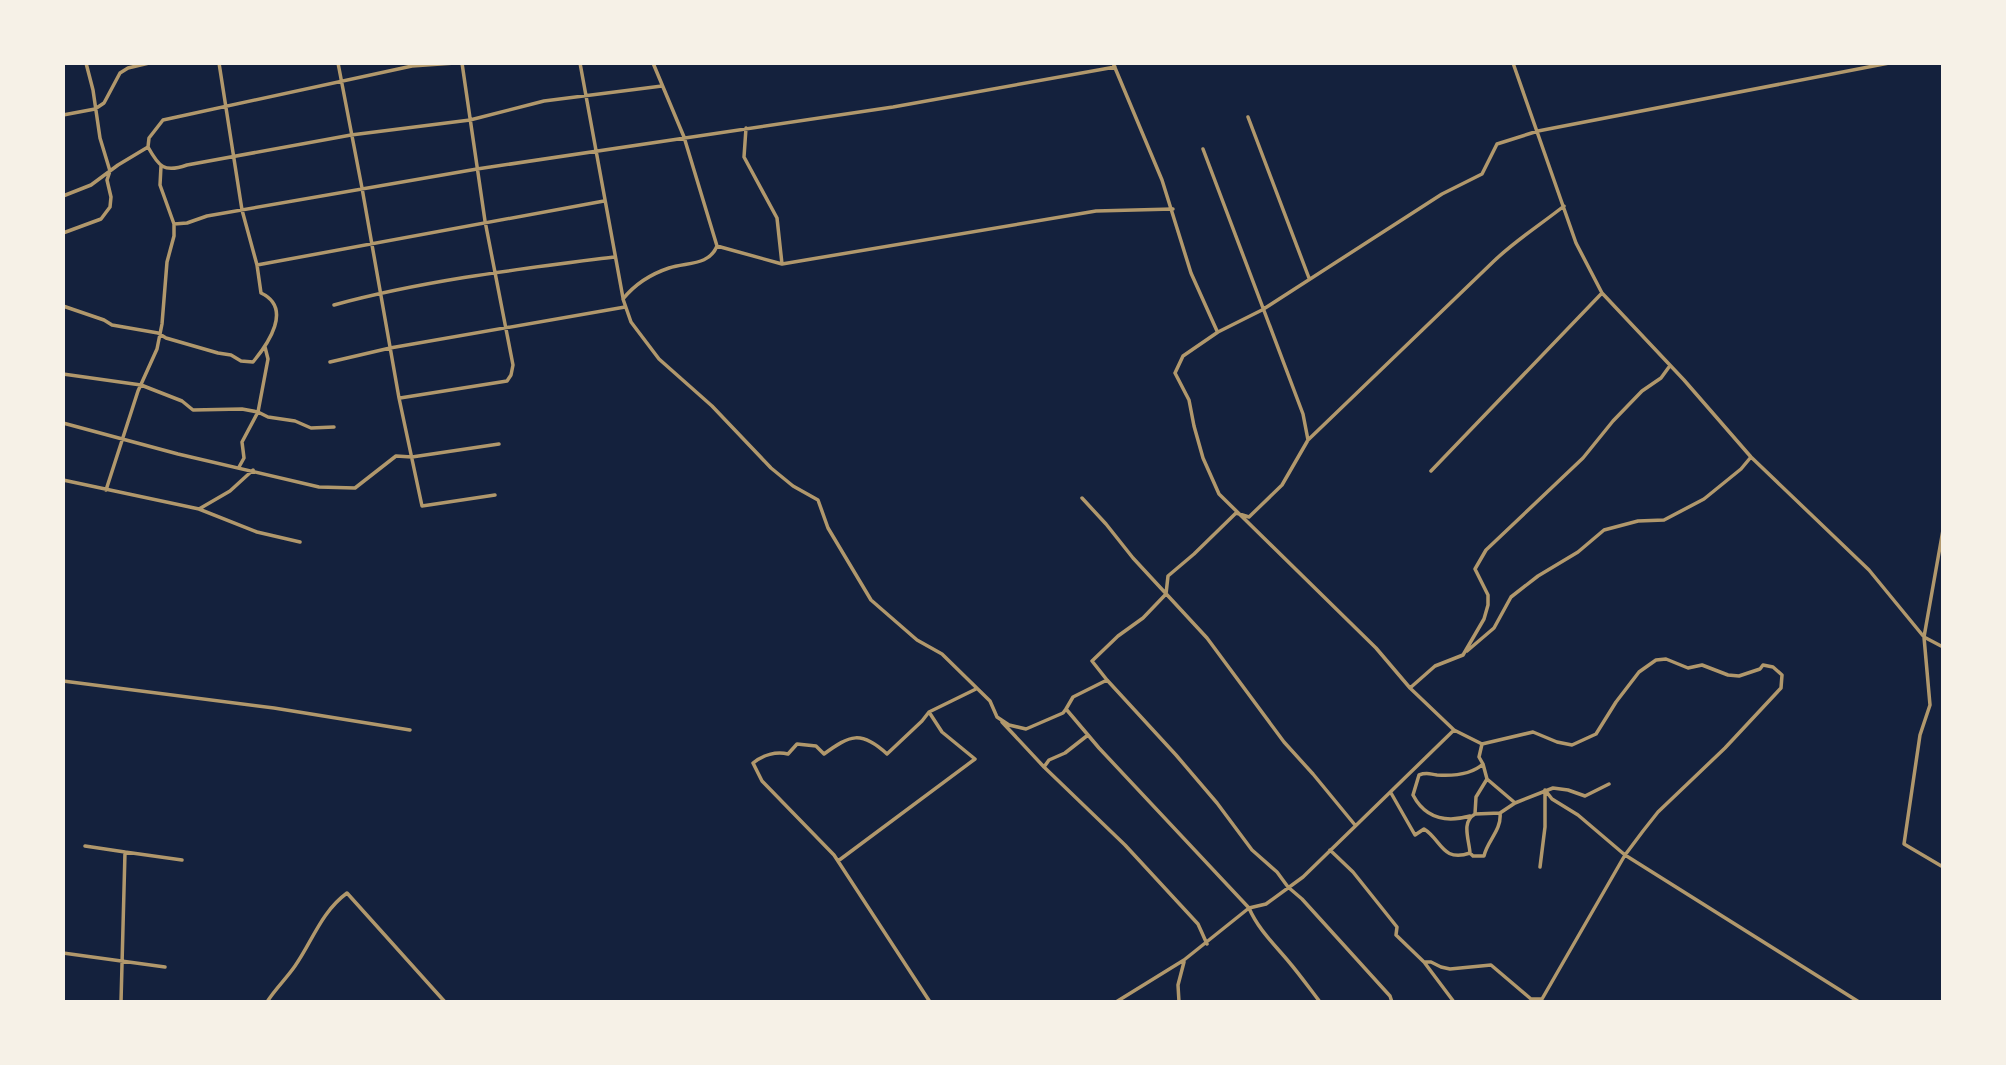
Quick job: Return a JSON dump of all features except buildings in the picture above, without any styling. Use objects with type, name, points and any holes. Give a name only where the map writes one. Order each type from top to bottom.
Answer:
[{"type":"street","points":[[63,233],[100,219],[110,207],[107,180],[110,171],[100,138],[86,63]]},
{"type":"street","points":[[63,115],[95,109],[104,103],[120,73],[128,68],[149,63]]},
{"type":"street","points":[[63,306],[112,325],[143,329],[231,355],[241,361],[253,362],[265,347],[278,317],[275,307],[267,296],[261,293],[257,265],[242,210],[219,63]]},
{"type":"street","points":[[338,63],[399,398],[422,506],[495,495]]},
{"type":"street","points":[[455,63],[412,66],[163,120],[149,138],[148,147],[161,166],[167,170],[175,170],[351,135],[470,120],[544,101],[662,86]]},
{"type":"street","points":[[399,398],[507,381],[513,365],[485,221],[462,63]]},
{"type":"street","points":[[580,63],[614,257],[631,323],[659,359],[712,406],[771,468],[793,486],[818,500],[828,528],[871,600],[917,640],[942,654],[990,701],[997,717],[1044,767],[1125,845],[1198,924],[1207,943]]},
{"type":"street","points":[[623,299],[634,285],[669,268],[702,261],[713,255],[717,246],[684,137],[653,63]]},
{"type":"street","points":[[1513,63],[1576,243],[1602,293],[1684,380],[1751,457],[1869,570],[1924,637],[1943,647]]},
{"type":"street","points":[[1424,962],[1450,969],[1490,965],[1531,999],[1541,1001],[1625,855],[1658,812],[1733,740],[1782,688],[1782,675],[1773,667],[1763,665],[1760,669],[1740,676],[1728,675],[1702,665],[1688,667],[1666,659],[1656,660],[1639,672],[1596,734],[1572,744],[1557,742],[1533,732],[1482,744],[1454,730],[1410,688],[1376,648],[1219,494],[1194,426],[1189,400],[1175,373],[1183,356],[1217,332],[1262,310],[1442,194],[1482,174],[1497,144],[1538,131],[1889,63]]},
{"type":"street","points":[[174,224],[477,169],[893,107],[1114,65],[1173,209],[1191,273],[1217,332]]},
{"type":"street","points":[[1248,117],[1309,278]]},
{"type":"street","points":[[746,128],[744,157],[777,218],[782,264]]},
{"type":"street","points":[[63,196],[91,185],[148,147]]},
{"type":"street","points":[[1203,149],[1303,414],[1308,440]]},
{"type":"street","points":[[106,490],[121,439],[157,349],[160,334],[167,262],[174,236],[174,224],[160,186],[161,166]]},
{"type":"street","points":[[257,265],[604,201]]},
{"type":"street","points":[[1236,513],[1249,517],[1282,485],[1308,440],[1522,235],[1531,233],[1564,206]]},
{"type":"street","points":[[717,246],[782,264],[1096,211],[1173,209]]},
{"type":"street","points":[[334,305],[381,293],[495,272],[614,257]]},
{"type":"street","points":[[1431,471],[1602,293]]},
{"type":"street","points":[[330,362],[390,348],[625,307]]},
{"type":"street","points":[[239,467],[244,458],[243,442],[258,412],[268,359],[265,347]]},
{"type":"street","points":[[1463,655],[1484,619],[1488,605],[1488,595],[1475,569],[1486,550],[1583,458],[1642,391],[1661,378],[1669,367]]},
{"type":"street","points":[[63,374],[141,385],[182,401],[193,410],[223,408],[258,412],[268,418],[295,421],[311,428],[334,427]]},
{"type":"street","points":[[63,423],[319,487],[355,488],[396,456],[412,457],[499,444]]},
{"type":"street","points":[[1410,688],[1435,666],[1463,655],[1494,628],[1511,597],[1538,576],[1578,552],[1604,530],[1638,521],[1664,520],[1717,489],[1751,457]]},
{"type":"street","points":[[199,509],[230,491],[253,470]]},
{"type":"street","points":[[63,480],[199,509],[257,532],[300,542]]},
{"type":"street","points":[[1082,498],[1207,638],[1284,742],[1354,825]]},
{"type":"street","points":[[1236,513],[1168,576],[1166,594],[1143,618],[1091,661],[1217,803],[1252,850],[1303,899],[1390,996],[1392,1002]]},
{"type":"street","points":[[1943,530],[1937,551],[1924,637],[1930,705],[1920,735],[1904,844],[1943,867]]},
{"type":"street","points":[[997,717],[1009,725],[1026,729],[1063,713],[1073,697],[1107,680]]},
{"type":"street","points":[[63,681],[274,708],[410,730]]},
{"type":"street","points":[[930,1002],[838,861],[762,781],[754,762],[761,756],[788,754],[797,744],[816,746],[824,754],[846,738],[857,737],[874,742],[887,754],[929,712],[976,689]]},
{"type":"street","points":[[1066,709],[1249,908],[1266,937],[1320,1002]]},
{"type":"street","points":[[838,861],[975,759],[942,732],[929,712]]},
{"type":"street","points":[[1116,1002],[1184,960],[1249,908],[1266,904],[1303,877],[1454,730]]},
{"type":"street","points":[[1044,767],[1049,760],[1065,753],[1088,735]]},
{"type":"street","points":[[1482,744],[1479,757],[1487,779],[1515,803]]},
{"type":"street","points":[[1410,771],[1419,775],[1427,772],[1451,775],[1475,772],[1483,764]]},
{"type":"street","points":[[1419,775],[1413,796],[1419,807],[1436,818],[1449,820],[1475,814],[1500,813],[1545,790],[1568,790],[1585,796],[1609,784]]},
{"type":"street","points":[[1475,814],[1476,797],[1487,779]]},
{"type":"street","points":[[1545,790],[1552,799],[1578,815],[1625,855],[1859,1002]]},
{"type":"street","points":[[1540,867],[1545,827],[1545,790]]},
{"type":"street","points":[[1390,792],[1415,835],[1424,829],[1431,833],[1441,849],[1457,856],[1470,853],[1473,856],[1484,856],[1501,821],[1500,813]]},
{"type":"street","points":[[1470,816],[1466,825],[1470,853]]},
{"type":"street","points":[[85,846],[182,860]]},
{"type":"street","points":[[1331,850],[1353,872],[1397,927],[1396,935],[1424,962],[1454,1002]]},
{"type":"street","points":[[121,1002],[125,852]]},
{"type":"street","points":[[267,1002],[296,965],[306,945],[336,901],[347,893],[445,1002]]},
{"type":"street","points":[[63,953],[165,967]]},
{"type":"street","points":[[1179,1002],[1178,985],[1184,960]]}]
